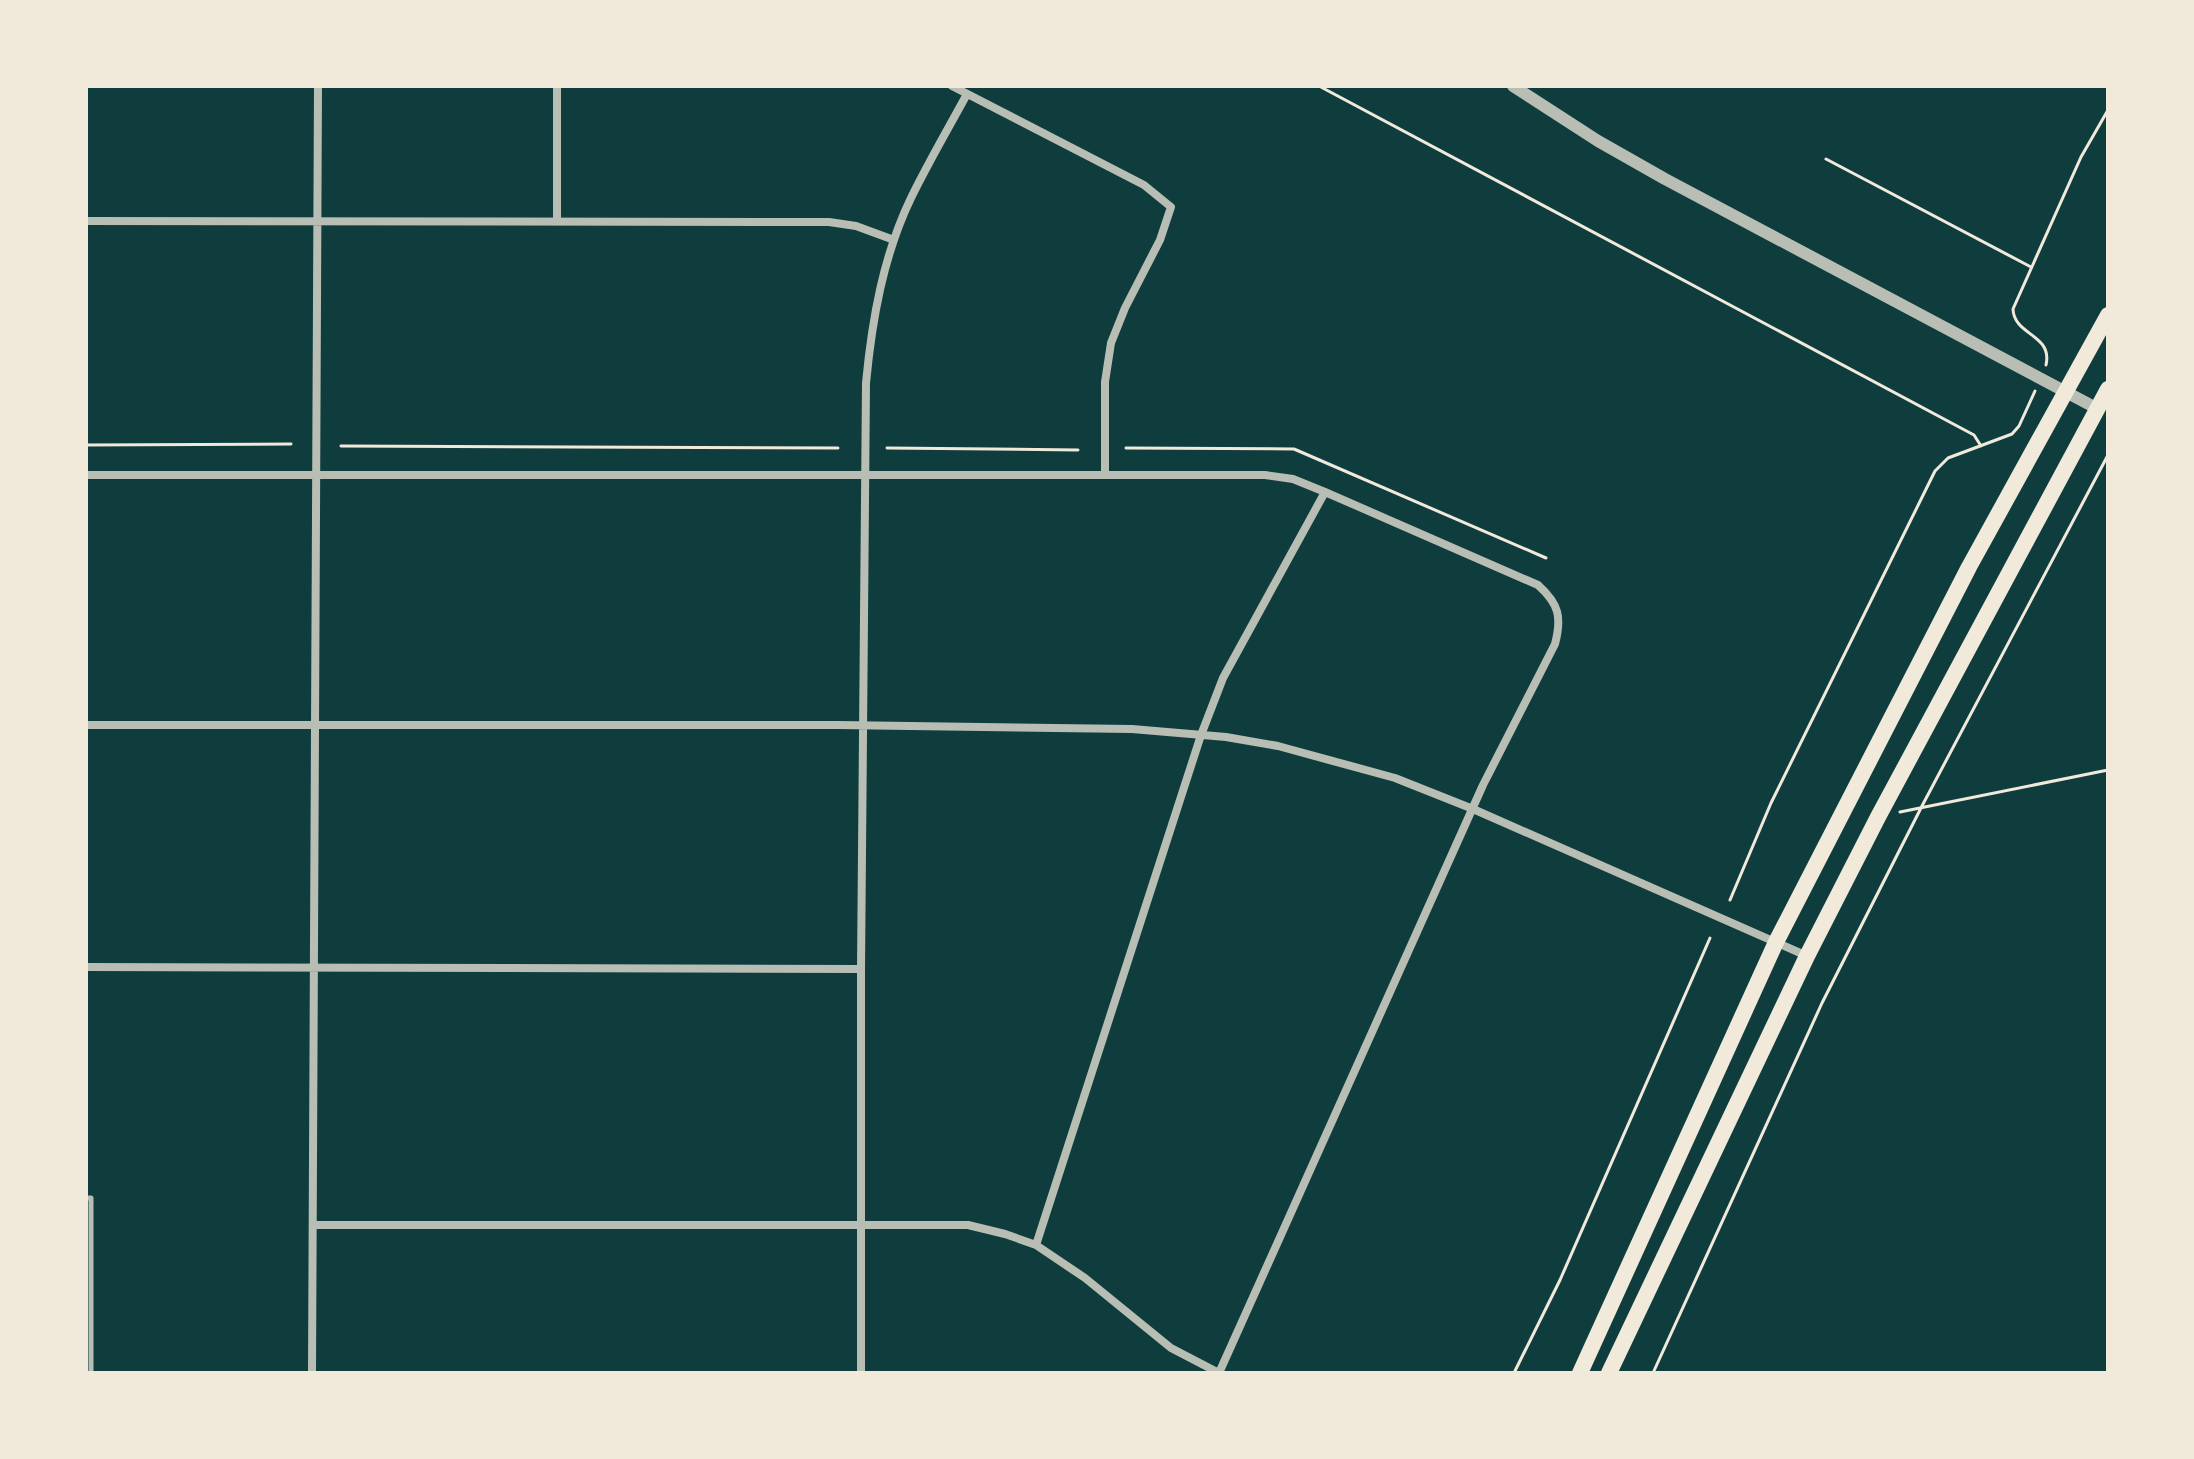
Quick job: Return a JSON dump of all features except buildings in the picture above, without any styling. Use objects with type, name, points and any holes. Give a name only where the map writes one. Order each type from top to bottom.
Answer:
[{"type":"main road","points":[[1580,1373],[1776,942],[1969,567],[2108,315]]},
{"type":"main road","points":[[1609,1373],[1807,956],[1878,817],[2108,389]]},
{"type":"street","points":[[312,1373],[318,86]]},
{"type":"street","points":[[557,86],[557,221]]},
{"type":"street","points":[[952,86],[1144,185],[1171,207],[1160,240],[1111,343],[1105,382],[1105,475]]},
{"type":"street","points":[[1513,86],[1598,141],[1665,179],[2098,409]]},
{"type":"street","points":[[861,1373],[866,383],[870,340],[894,240],[911,199],[967,94]]},
{"type":"street","points":[[86,221],[829,222],[856,226],[894,240]]},
{"type":"street","points":[[86,475],[1265,475],[1293,479],[1538,585],[1550,596],[1558,611],[1559,628],[1555,644],[1473,809],[1219,1373],[1171,1348],[1085,1278],[1036,1245],[968,1225],[313,1225]]},
{"type":"street","points":[[1036,1245],[1201,735],[1223,678],[1325,492]]},
{"type":"street","points":[[86,725],[863,726],[1132,729],[1226,737],[1278,746],[1395,778],[1473,809],[1807,956]]},
{"type":"street","points":[[86,967],[861,969]]},
{"type":"lane","points":[[86,1198],[91,1198],[91,1373]]},
{"type":"path","points":[[1319,86],[1974,435],[1982,447]]},
{"type":"path","points":[[1730,900],[1771,803],[1935,471],[1948,458],[2004,439],[2016,430],[2048,361],[2038,339],[2019,327],[2013,315],[2014,303],[2081,157],[2108,110]]},
{"type":"path","points":[[1826,159],[2031,267]]},
{"type":"path","points":[[86,445],[291,444]]},
{"type":"path","points":[[341,446],[838,448]]},
{"type":"path","points":[[887,448],[1078,450]]},
{"type":"path","points":[[1653,1373],[1822,1003],[1922,806],[2108,455]]},
{"type":"path","points":[[1878,817],[2108,770]]},
{"type":"path","points":[[1514,1373],[1560,1280],[1710,938]]}]
